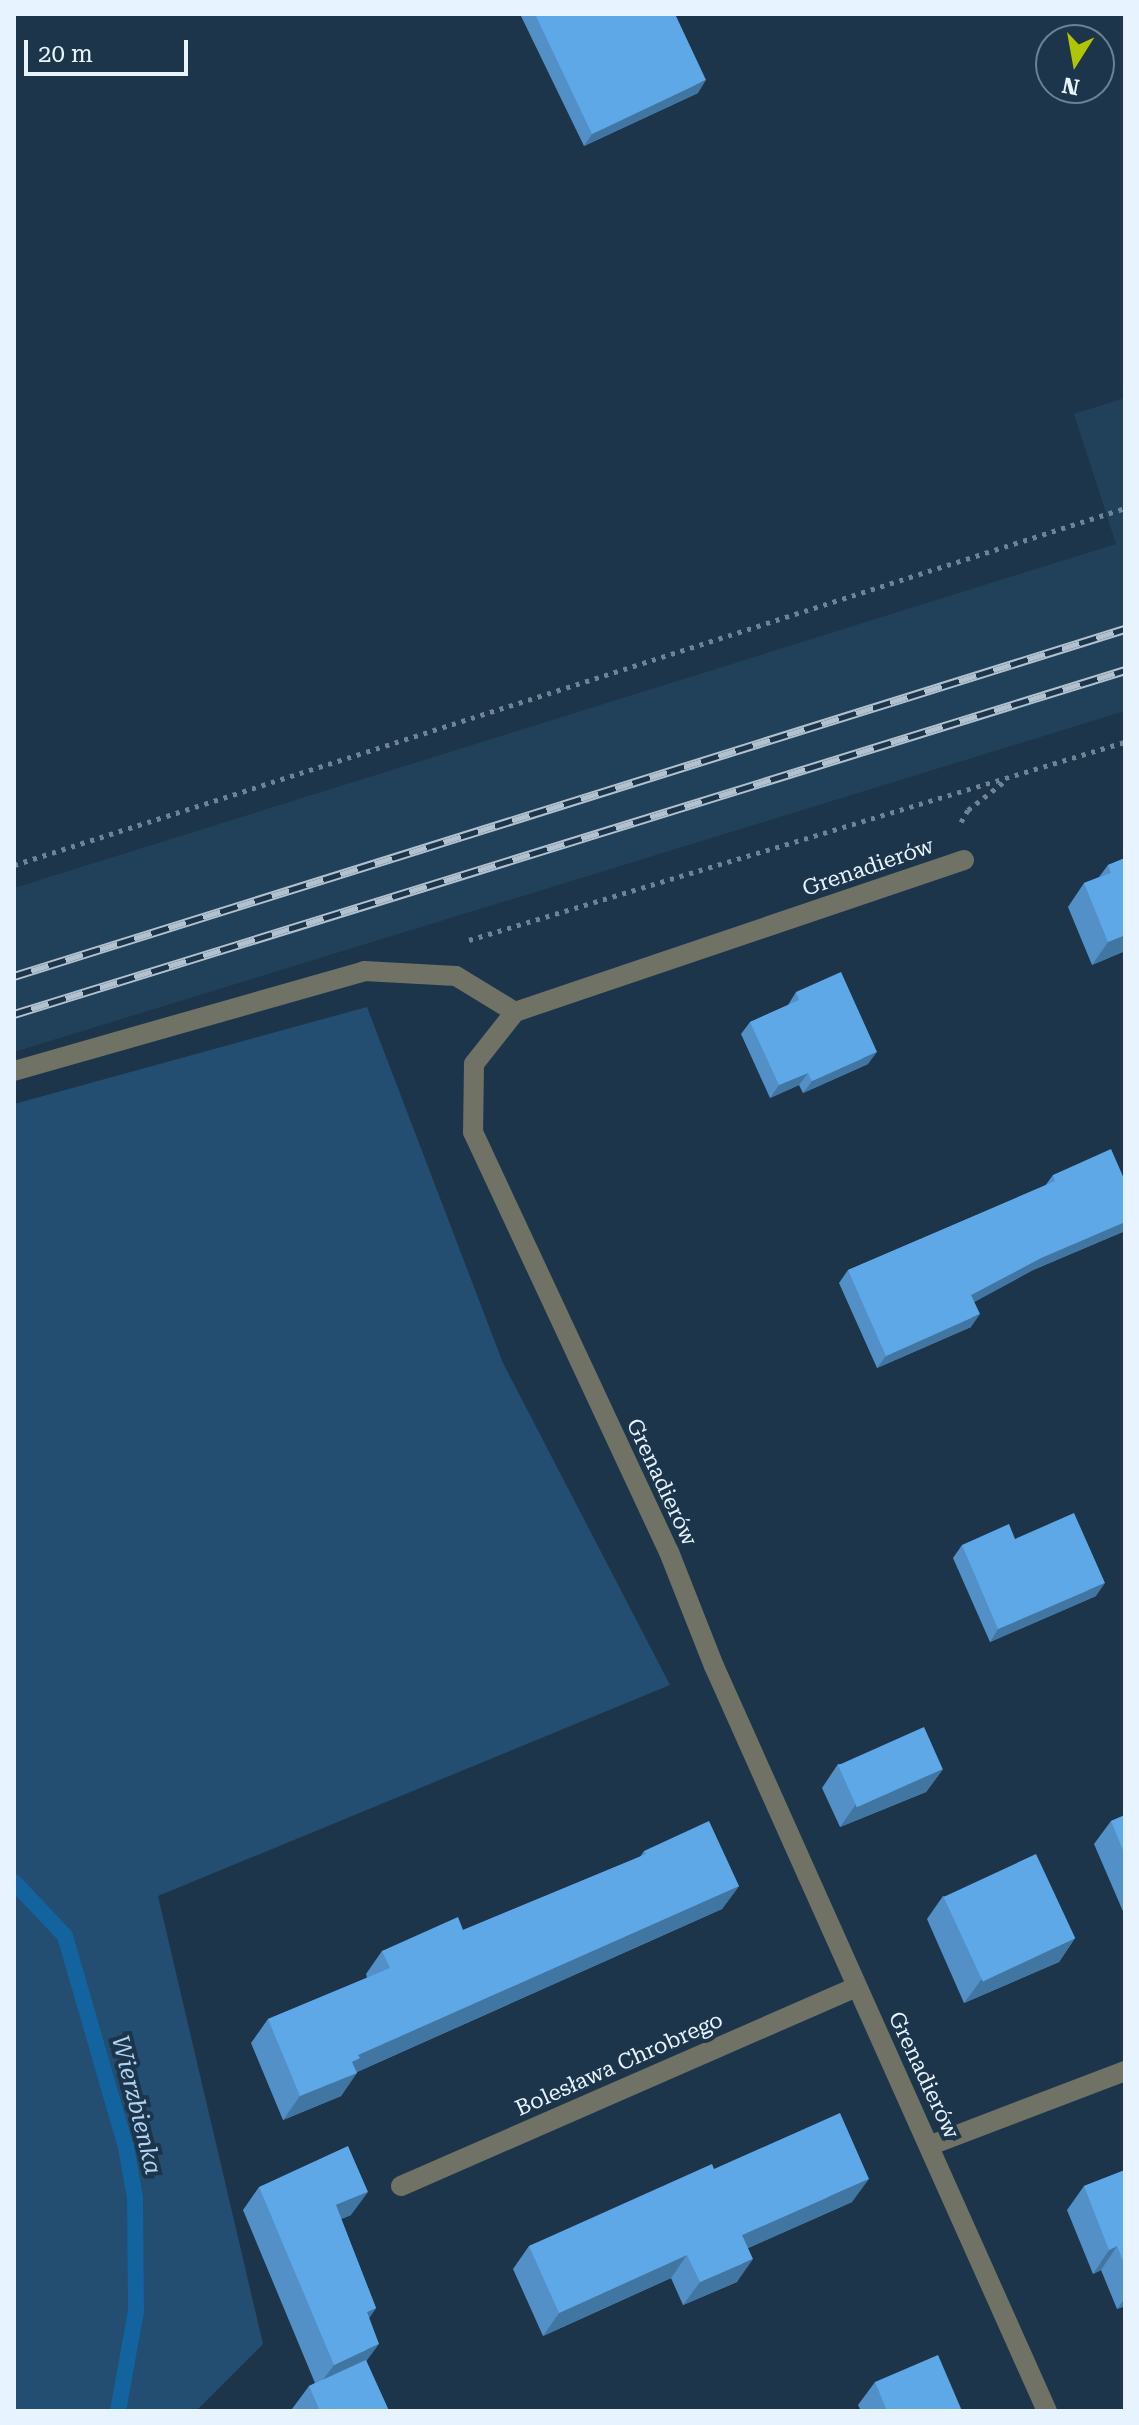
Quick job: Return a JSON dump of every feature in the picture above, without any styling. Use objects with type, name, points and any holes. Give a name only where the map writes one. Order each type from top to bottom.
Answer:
[{"type":"street","name":"Grenadierów","points":[[964,860],[515,1012],[474,1064],[473,1132],[669,1552],[714,1666],[856,1987],[931,2145],[1047,2411]]},
{"type":"street","points":[[14,1071],[364,971],[456,976],[515,1012]]},
{"type":"street","name":"Bolesława Chrobrego","points":[[401,2186],[856,1987]]},
{"type":"street","points":[[931,2145],[1125,2071]]},
{"type":"path","points":[[14,865],[1125,508]]},
{"type":"path","points":[[456,944],[1125,742]]},
{"type":"shaded area","points":[[1125,398],[1125,711],[14,1052],[14,888],[1116,544],[1074,414]]},
{"type":"shaded area","points":[[367,1007],[503,1363],[670,1685],[158,1896],[263,2344],[196,2411],[14,2411],[14,1104]]},
{"type":"building","points":[[535,14],[675,14],[706,80],[592,134]]},
{"type":"building","points":[[1125,858],[1125,935],[1108,942],[1084,883],[1111,873],[1108,865]]},
{"type":"building","points":[[841,972],[877,1052],[812,1081],[808,1073],[779,1085],[750,1022],[799,1000],[796,992]]},
{"type":"building","points":[[1111,1149],[1125,1181],[1125,1222],[1041,1258],[971,1295],[980,1314],[886,1356],[848,1270],[1055,1181],[1053,1175]]},
{"type":"building","points":[[1074,1513],[1105,1583],[998,1629],[962,1545],[1009,1524],[1015,1539]]},
{"type":"building","points":[[924,1727],[943,1769],[857,1807],[838,1765]]},
{"type":"building","points":[[1125,1815],[1125,1855],[1111,1821]]},
{"type":"building","points":[[709,1821],[739,1886],[358,2055],[360,2058],[352,2062],[357,2073],[300,2096],[268,2019],[390,1968],[382,1951],[458,1917],[463,1930],[646,1854],[644,1851]]},
{"type":"building","points":[[1036,1854],[1075,1938],[983,1981],[944,1897]]},
{"type":"building","points":[[840,2113],[869,2179],[742,2235],[753,2259],[700,2282],[687,2255],[559,2313],[529,2246],[712,2164],[714,2169]]},
{"type":"building","points":[[348,2146],[368,2192],[336,2205],[376,2308],[367,2312],[379,2344],[334,2365],[259,2187]]},
{"type":"building","points":[[1125,2170],[1125,2265],[1117,2246],[1109,2250],[1084,2186]]},
{"type":"building","points":[[938,2355],[962,2411],[887,2411],[875,2382]]},
{"type":"building","points":[[366,2360],[389,2411],[320,2411],[309,2386]]},
{"type":"waterway","name":"Wierzbienka","points":[[14,1882],[65,1936],[126,2147],[135,2198],[136,2311],[118,2411]]},
{"type":"railway","points":[[14,976],[1125,629]]},
{"type":"railway","points":[[14,1014],[1125,670]]}]
